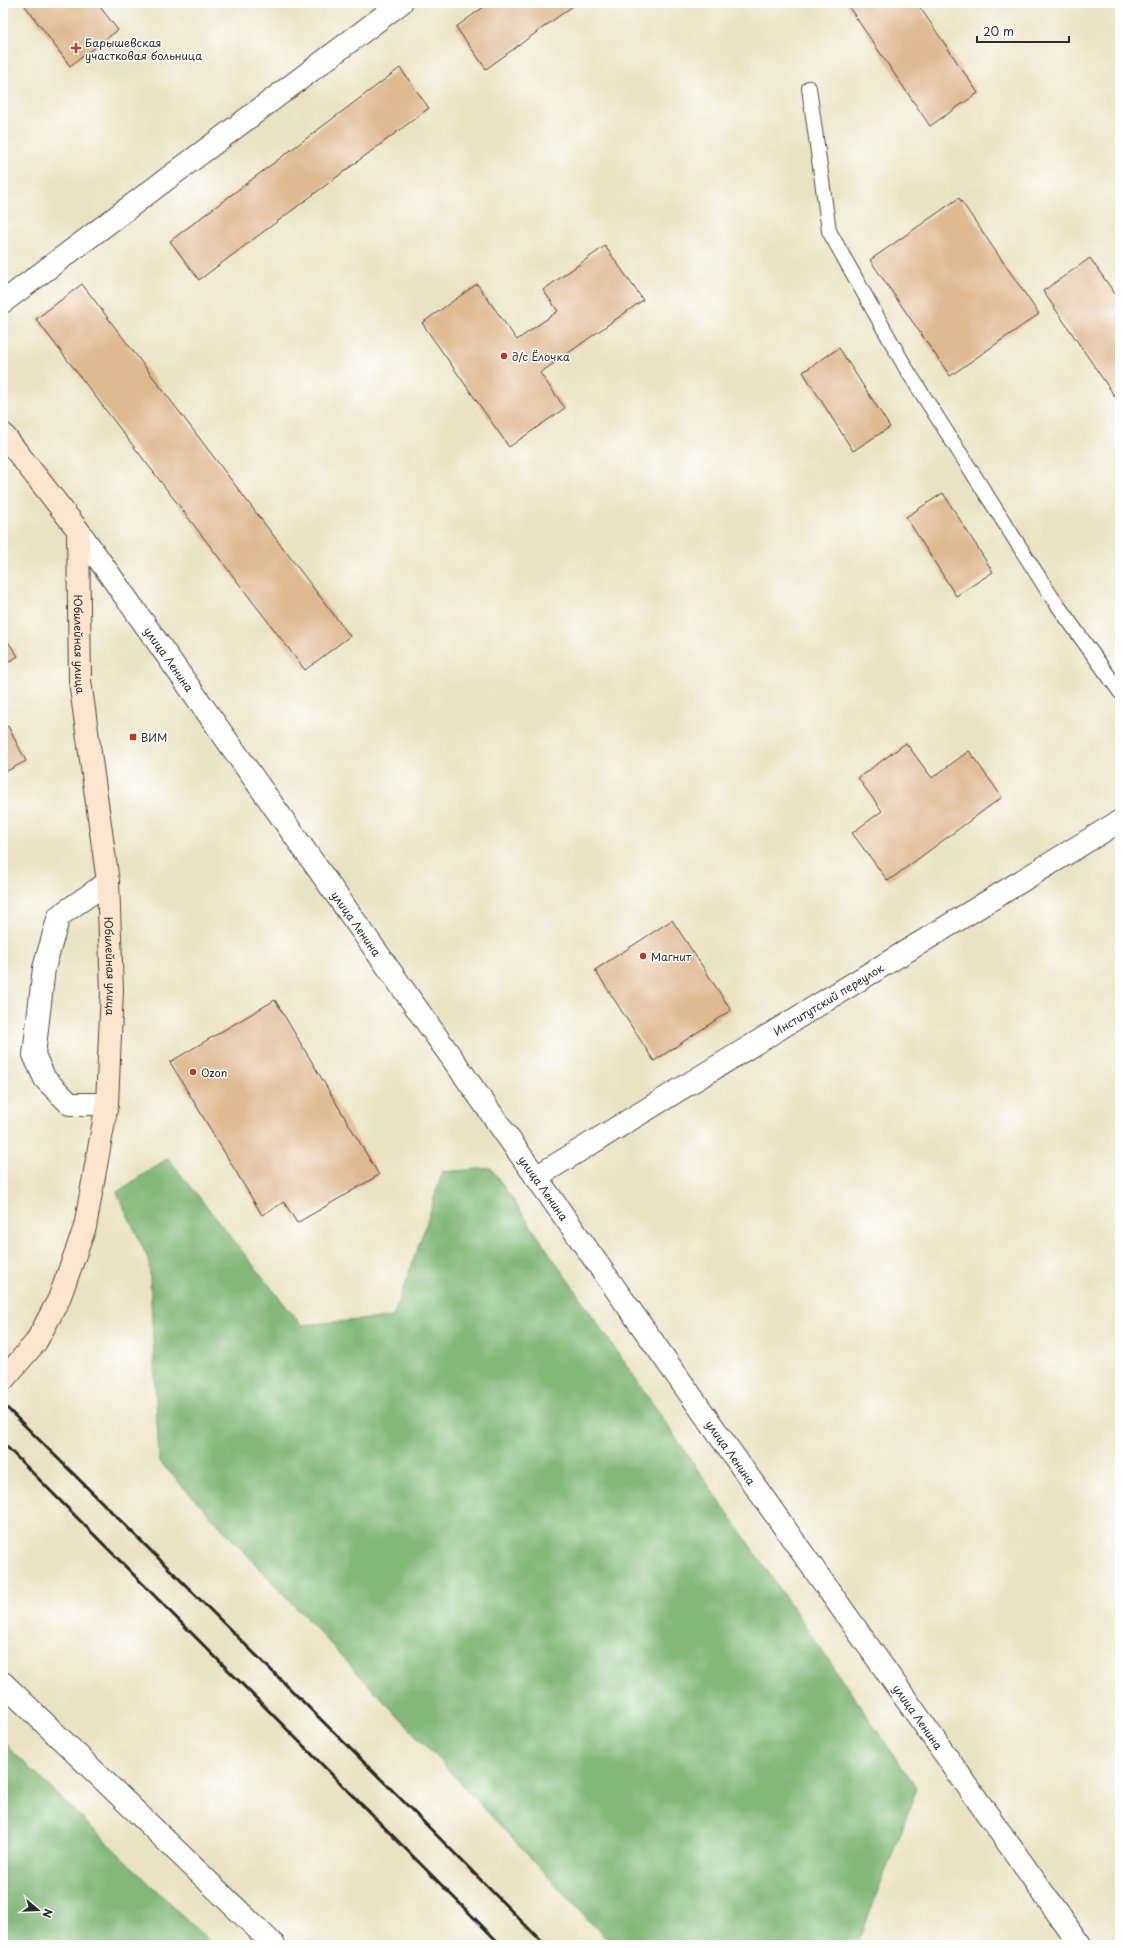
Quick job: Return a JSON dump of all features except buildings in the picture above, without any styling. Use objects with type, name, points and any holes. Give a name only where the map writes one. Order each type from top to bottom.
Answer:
[{"type":"main road","name":"улица Ленина","points":[[3,434],[78,530]]},
{"type":"main road","name":"Юбилейная улица","points":[[3,1380],[36,1342],[59,1299],[86,1227],[107,1104],[112,990],[108,882],[80,681],[78,530]]},
{"type":"street","points":[[3,302],[401,3]]},
{"type":"street","name":"улица Ленина","points":[[78,530],[1080,1945]]},
{"type":"street","name":"Институтский переулок","points":[[536,1177],[1120,821]]},
{"type":"street","points":[[107,1104],[70,1104],[45,1079],[34,1055],[44,968],[59,916],[108,882]]},
{"type":"street","points":[[3,1683],[274,1945]]},
{"type":"lane","points":[[809,88],[829,231],[907,370],[1051,596],[1120,692]]},
{"type":"green space","points":[[168,1158],[301,1325],[393,1317],[427,1222],[442,1172],[491,1168],[917,1789],[857,1945],[612,1945],[159,1461],[149,1261],[117,1192]]},
{"type":"green space","points":[[3,1742],[213,1945],[3,1945]]},
{"type":"railway","points":[[3,1404],[397,1795],[545,1945]]},
{"type":"railway","points":[[3,1443],[501,1945]]},
{"type":"place","name":"Барышевская участковая больница","points":[[76,48]]},
{"type":"place","name":"д/с Ёлочка","points":[[504,356]]},
{"type":"place","name":"ВИМ","points":[[133,737]]},
{"type":"place","name":"Магнит","points":[[643,956]]},
{"type":"place","name":"Ozon","points":[[193,1072]]}]
